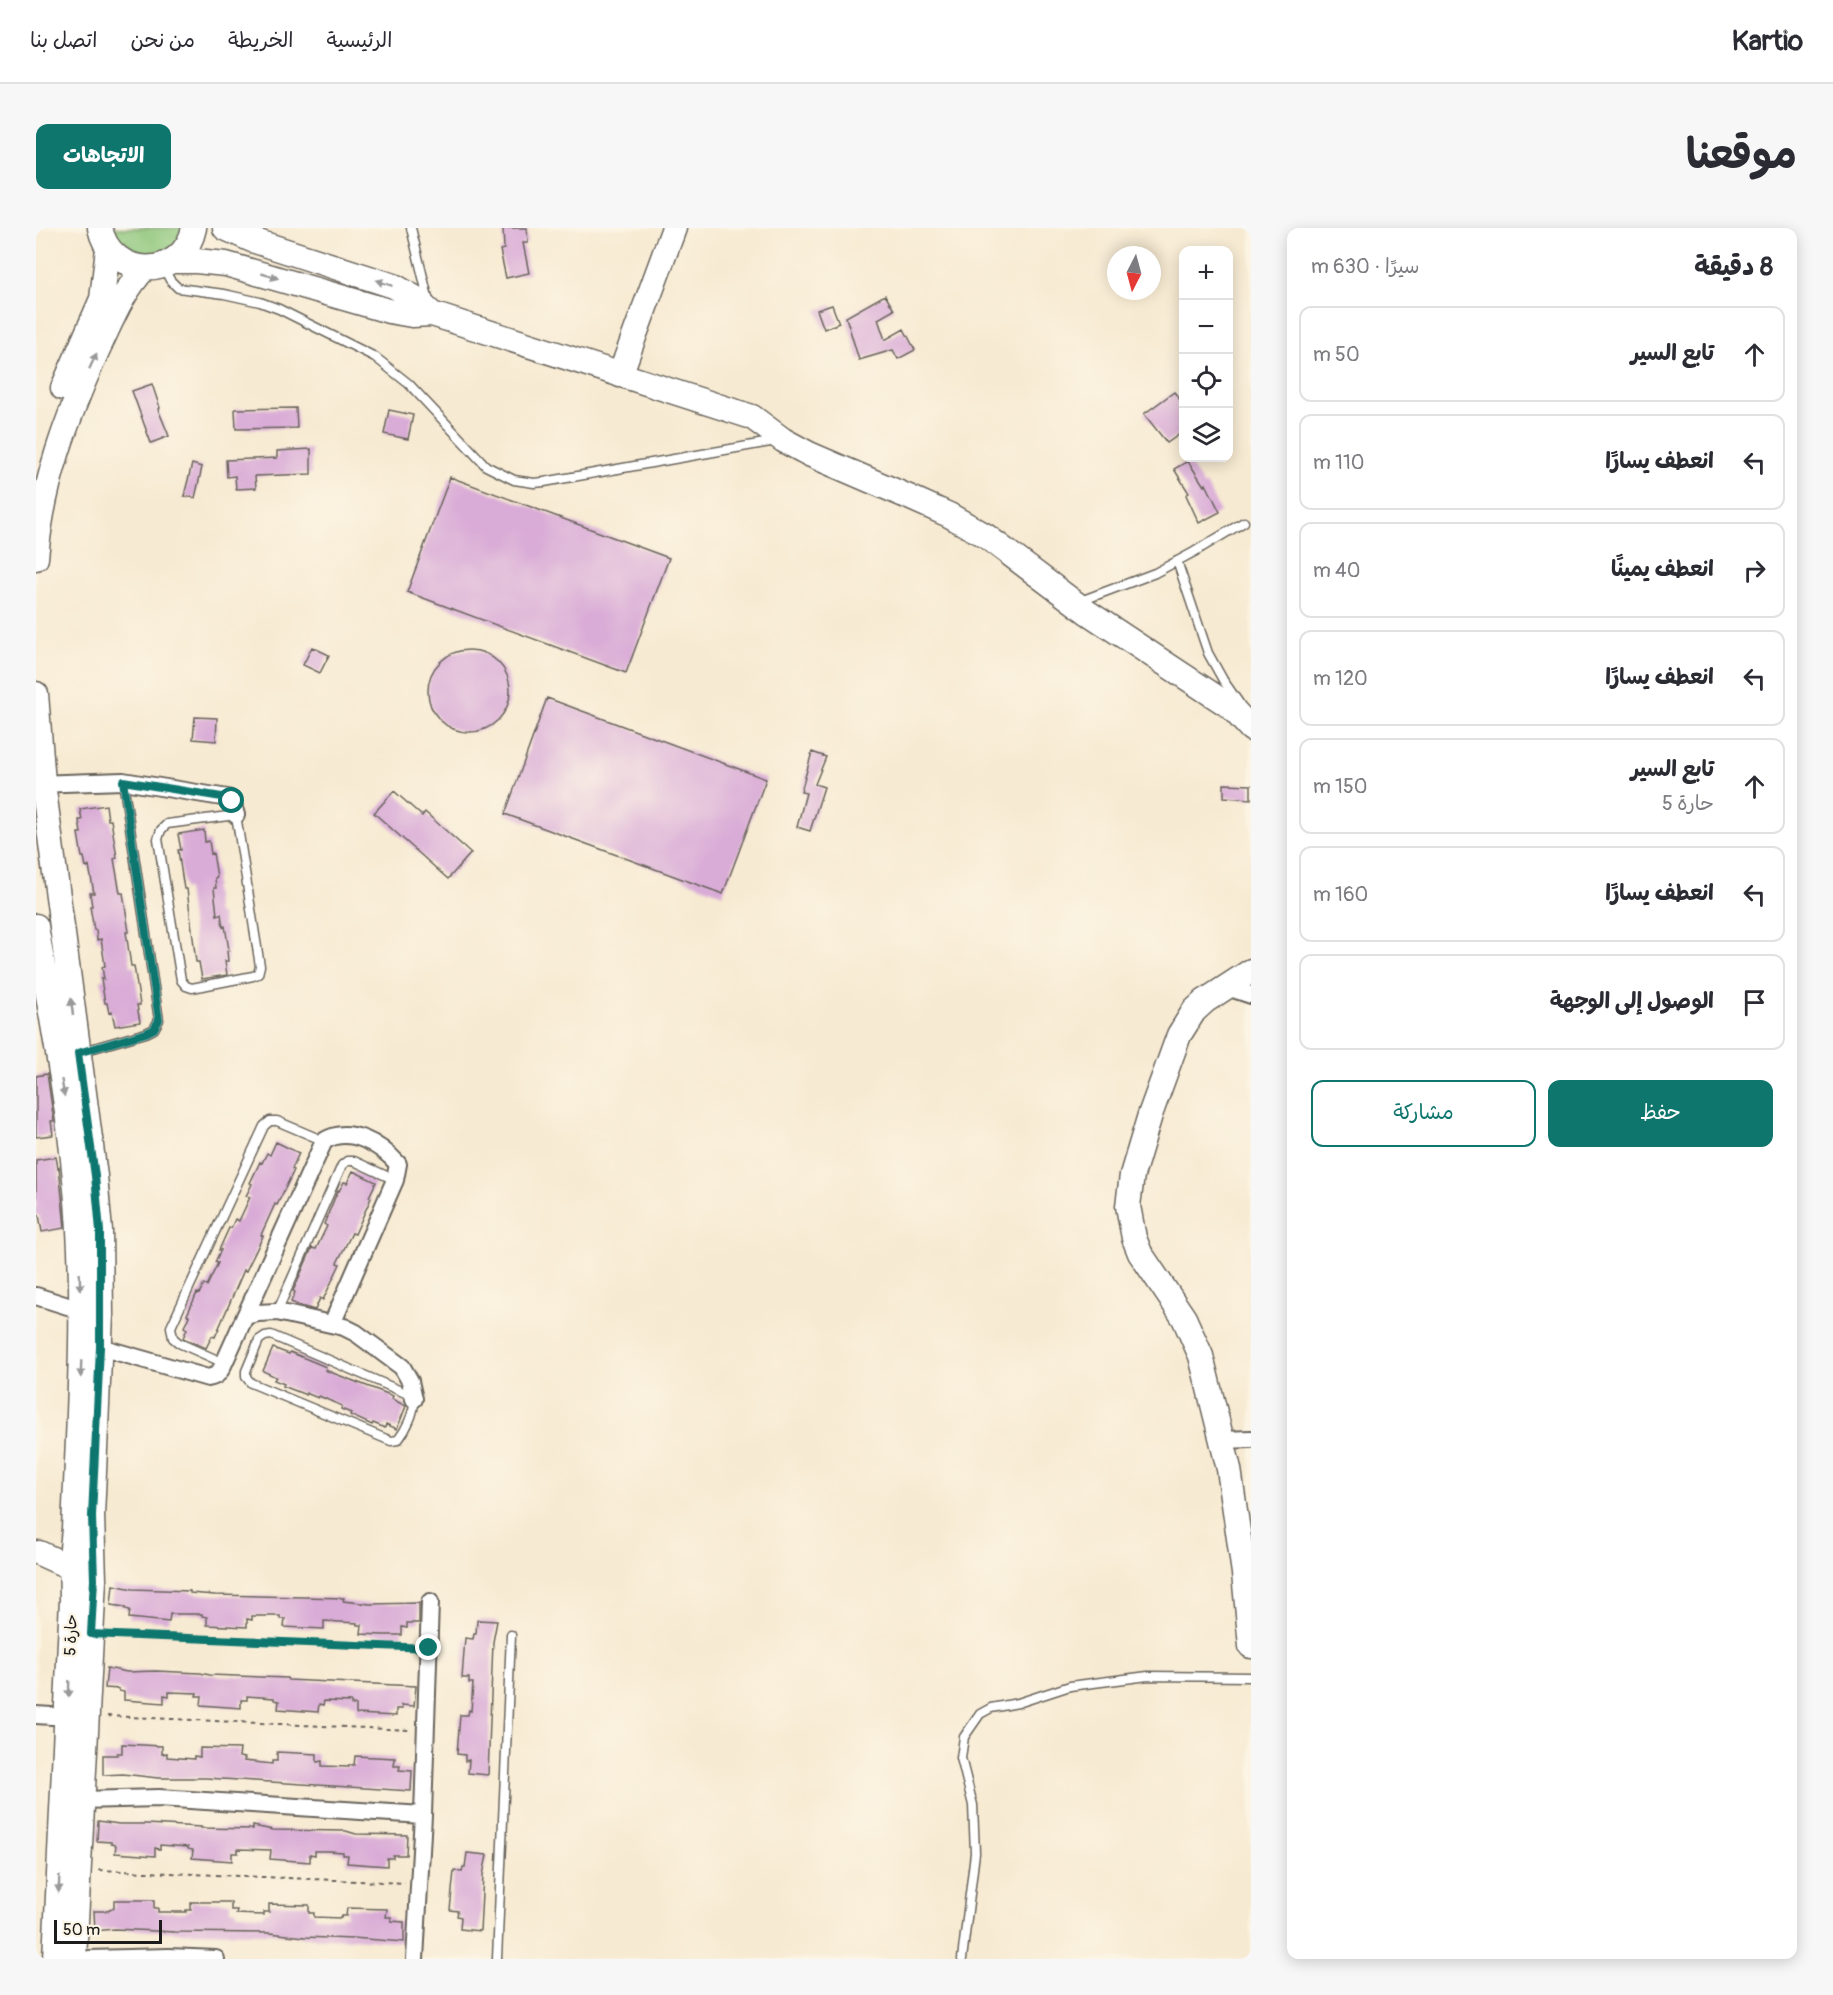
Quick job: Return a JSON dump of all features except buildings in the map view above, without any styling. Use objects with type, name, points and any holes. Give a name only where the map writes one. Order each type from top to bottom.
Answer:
[{"type":"street","points":[[39,483],[58,447],[80,389],[119,303],[160,265],[184,251],[194,228]]},
{"type":"street","points":[[225,228],[252,240],[394,286],[414,298],[432,314]]},
{"type":"street","points":[[620,375],[674,228]]},
{"type":"street","points":[[102,234],[124,262],[160,265],[211,261],[243,268],[389,311],[412,315],[432,314],[752,417],[783,440],[809,454],[949,515],[986,536],[1075,603],[1231,707],[1246,723]]},
{"type":"street","points":[[36,548],[39,483],[53,414],[102,299],[102,234]]},
{"type":"street","points":[[243,268],[252,240]]},
{"type":"street","points":[[36,694],[39,784],[95,1176],[100,1231],[91,1313]]},
{"type":"street","points":[[39,784],[123,781],[228,798],[232,801],[236,815]]},
{"type":"street","points":[[36,926],[69,1125],[91,1313]]},
{"type":"street","points":[[1251,971],[1204,1001],[1194,1011],[1179,1035],[1149,1115],[1132,1174],[1128,1206],[1132,1230],[1140,1253],[1184,1318],[1201,1356],[1229,1469],[1244,1573],[1251,1647]]},
{"type":"street","points":[[1227,987],[1251,995]]},
{"type":"street","points":[[100,1347],[208,1378],[215,1377],[224,1364],[324,1141],[332,1136],[346,1134],[366,1140],[387,1152],[398,1164],[395,1180],[332,1324]]},
{"type":"street","points":[[36,1296],[91,1313]]},
{"type":"street","points":[[245,1316],[276,1312],[332,1324],[356,1333],[402,1367],[410,1381],[414,1399]]},
{"type":"street","name":"حارة 5","points":[[74,1959],[81,1800],[73,1591],[83,1559],[92,1516],[100,1347],[91,1313]]},
{"type":"street","name":"حارة 5","points":[[55,1959],[77,1716],[91,1634],[83,1559],[82,1348],[91,1313]]},
{"type":"street","points":[[1223,1440],[1251,1439]]},
{"type":"street","points":[[38,1553],[83,1559]]},
{"type":"street","points":[[415,1959],[423,1815],[430,1602]]},
{"type":"street","points":[[36,1715],[77,1716]]},
{"type":"street","points":[[81,1800],[159,1798],[423,1815]]},
{"type":"street","points":[[89,1959],[137,1957],[216,1959]]},
{"type":"lane","points":[[411,228],[432,314]]},
{"type":"lane","points":[[160,265],[178,288],[224,294],[270,306],[375,357],[409,384],[478,459],[496,472],[514,480],[544,482],[783,440]]},
{"type":"lane","points":[[1075,603],[1155,573],[1244,522]]},
{"type":"lane","points":[[1178,561],[1208,653],[1239,704],[1246,723]]},
{"type":"lane","points":[[78,1053],[146,1033],[154,1029],[159,1020],[123,781]]},
{"type":"lane","points":[[236,815],[260,966],[258,974],[192,988],[186,986],[182,980],[158,839],[161,830],[167,824],[236,815]]},
{"type":"lane","points":[[224,1364],[179,1343],[173,1338],[171,1327],[264,1126],[277,1121],[324,1141]]},
{"type":"lane","points":[[276,1312],[342,1166],[347,1161],[354,1161],[395,1180]]},
{"type":"lane","points":[[271,1335],[410,1395],[414,1399],[414,1406],[402,1435],[398,1440],[391,1442],[251,1383],[246,1377],[246,1371],[259,1340],[271,1335]]},
{"type":"lane","points":[[497,1959],[512,1635]]},
{"type":"lane","points":[[962,1959],[975,1853],[973,1805],[961,1758],[964,1737],[980,1714],[991,1708],[1018,1703],[1070,1686],[1148,1676],[1251,1677]]},
{"type":"path","points":[[91,1634],[429,1648]]},
{"type":"path","points":[[77,1716],[426,1731]]},
{"type":"path","points":[[78,1869],[419,1884]]},
{"type":"green space","points":[[110,228],[185,228],[172,250],[147,259],[122,249]]},
{"type":"route","points":[[232,801],[228,798],[123,781],[159,1020],[154,1029],[146,1033],[78,1053],[89,1125],[100,1231],[101,1315],[92,1516],[94,1580],[91,1634],[429,1648]]}]
